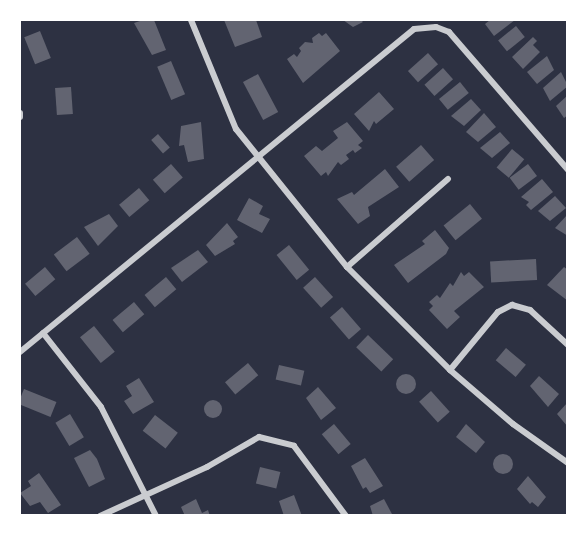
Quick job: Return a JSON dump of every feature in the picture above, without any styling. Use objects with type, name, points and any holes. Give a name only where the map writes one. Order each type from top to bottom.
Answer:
[{"type":"street","points":[[191,20],[236,129],[347,267],[450,370],[513,424],[567,463]]},
{"type":"street","points":[[20,352],[144,254],[256,156],[414,29],[436,27],[449,32],[567,170]]},
{"type":"street","points":[[347,267],[448,179]]},
{"type":"street","points":[[450,370],[498,312],[512,305],[531,309],[567,345]]},
{"type":"street","points":[[43,333],[101,407],[156,516]]},
{"type":"street","points":[[100,516],[207,467],[259,436],[294,446],[346,516]]},
{"type":"building","points":[[154,20],[166,50],[152,55],[134,23]]},
{"type":"building","points":[[224,20],[256,20],[262,37],[235,47]]},
{"type":"building","points":[[343,20],[361,20],[363,22],[353,27]]},
{"type":"building","points":[[490,20],[515,20],[494,36],[485,24]]},
{"type":"building","points":[[516,26],[525,37],[507,51],[498,40]]},
{"type":"building","points":[[40,31],[51,58],[35,64],[24,37]]},
{"type":"building","points":[[319,33],[322,36],[326,33],[340,51],[303,83],[287,59],[294,54],[297,57],[301,51],[299,48],[305,42],[313,43],[312,38]]},
{"type":"building","points":[[533,37],[537,41],[533,45],[540,52],[523,69],[512,57]]},
{"type":"building","points":[[428,53],[438,64],[418,82],[408,71]]},
{"type":"building","points":[[547,56],[554,70],[537,84],[527,72]]},
{"type":"building","points":[[171,61],[185,94],[171,100],[157,67]]},
{"type":"building","points":[[443,68],[453,79],[434,96],[424,85]]},
{"type":"building","points":[[561,72],[568,86],[550,101],[543,88]]},
{"type":"building","points":[[258,74],[278,112],[263,120],[243,82]]},
{"type":"building","points":[[460,82],[469,93],[448,110],[439,99]]},
{"type":"building","points":[[71,87],[73,114],[57,115],[55,88]]},
{"type":"building","points":[[379,92],[394,109],[376,124],[374,121],[369,131],[354,114]]},
{"type":"building","points":[[568,95],[568,115],[564,118],[556,106]]},
{"type":"building","points":[[471,99],[481,110],[464,126],[451,116]]},
{"type":"building","points":[[484,113],[496,127],[478,142],[466,132]]},
{"type":"building","points":[[201,122],[204,159],[188,162],[184,145],[179,146],[181,126]]},
{"type":"building","points":[[347,122],[363,141],[358,145],[362,148],[346,155],[349,159],[341,165],[338,162],[328,176],[326,172],[321,176],[304,156],[316,146],[322,151],[338,138],[333,131]]},
{"type":"building","points":[[500,132],[510,143],[492,158],[480,148]]},
{"type":"building","points":[[158,134],[170,148],[163,153],[151,140]]},
{"type":"building","points":[[421,145],[434,160],[409,182],[396,167]]},
{"type":"building","points":[[512,149],[524,159],[509,178],[497,167]]},
{"type":"building","points":[[171,164],[183,178],[165,193],[153,180]]},
{"type":"building","points":[[528,164],[537,176],[519,190],[510,178]]},
{"type":"building","points":[[385,169],[399,187],[368,207],[370,216],[358,224],[337,199],[352,192],[354,195]]},
{"type":"building","points":[[542,179],[553,192],[531,210],[526,205],[529,202],[521,197]]},
{"type":"building","points":[[139,188],[149,200],[129,217],[119,205]]},
{"type":"building","points":[[555,196],[566,208],[550,221],[538,211]]},
{"type":"building","points":[[249,198],[263,206],[259,214],[270,219],[262,233],[237,220]]},
{"type":"building","points":[[470,204],[482,219],[456,240],[444,225]]},
{"type":"building","points":[[109,214],[118,226],[98,246],[84,227]]},
{"type":"building","points":[[568,214],[568,236],[555,228]]},
{"type":"building","points":[[227,223],[238,237],[233,241],[235,244],[215,256],[206,245]]},
{"type":"building","points":[[435,230],[449,248],[446,254],[408,283],[394,265],[425,244],[422,241]]},
{"type":"building","points":[[77,237],[90,254],[66,271],[54,254]]},
{"type":"building","points":[[289,245],[309,270],[297,280],[277,255]]},
{"type":"building","points":[[198,250],[208,262],[182,282],[171,268]]},
{"type":"building","points":[[536,259],[537,280],[491,282],[490,261]]},
{"type":"building","points":[[45,267],[55,279],[35,296],[25,284]]},
{"type":"building","points":[[564,267],[568,270],[568,301],[547,285]]},
{"type":"building","points":[[461,272],[464,276],[469,272],[484,287],[454,311],[460,317],[447,329],[429,310],[433,306],[429,302],[437,295],[440,298],[450,283],[453,286]]},
{"type":"building","points":[[166,277],[176,289],[155,307],[145,295]]},
{"type":"building","points":[[315,277],[333,297],[321,308],[303,288]]},
{"type":"building","points":[[134,302],[144,314],[123,332],[113,320]]},
{"type":"building","points":[[342,307],[361,329],[349,339],[330,317]]},
{"type":"building","points":[[94,326],[115,352],[101,363],[80,337]]},
{"type":"building","points":[[368,335],[393,359],[381,372],[356,347]]},
{"type":"building","points":[[506,348],[526,365],[516,377],[496,360]]},
{"type":"building","points":[[248,363],[258,375],[235,395],[225,382]]},
{"type":"building","points":[[279,365],[304,371],[301,385],[276,380]]},
{"type":"building","points":[[406,374],[413,377],[416,384],[413,391],[406,394],[399,391],[396,384],[399,377]]},
{"type":"building","points":[[539,376],[559,394],[548,407],[530,386]]},
{"type":"building","points":[[139,378],[154,402],[133,414],[124,401],[132,396],[126,386]]},
{"type":"building","points":[[318,387],[336,408],[321,420],[306,398]]},
{"type":"building","points":[[24,389],[56,402],[50,417],[20,405]]},
{"type":"building","points":[[431,391],[450,412],[438,423],[419,402]]},
{"type":"building","points":[[209,400],[217,400],[222,405],[220,416],[209,418],[204,413],[204,405]]},
{"type":"building","points":[[568,402],[568,427],[557,414]]},
{"type":"building","points":[[70,414],[84,437],[69,446],[55,423]]},
{"type":"building","points":[[155,415],[178,433],[166,449],[143,431]]},
{"type":"building","points":[[334,424],[351,444],[338,454],[322,434]]},
{"type":"building","points":[[466,424],[485,442],[476,453],[456,437]]},
{"type":"building","points":[[90,450],[97,459],[105,479],[89,487],[74,458]]},
{"type":"building","points":[[503,454],[510,457],[513,464],[510,471],[503,474],[496,471],[493,464],[496,457]]},
{"type":"building","points":[[365,458],[383,486],[370,493],[366,487],[363,489],[351,466]]},
{"type":"building","points":[[260,467],[280,472],[276,489],[256,483]]},
{"type":"building","points":[[39,473],[61,505],[48,513],[40,502],[30,506],[20,493],[31,486],[28,481]]},
{"type":"building","points":[[528,476],[546,497],[538,507],[532,502],[530,504],[517,489]]},
{"type":"building","points":[[294,495],[302,516],[284,516],[279,501]]},
{"type":"building","points":[[196,499],[202,513],[208,510],[210,516],[185,516],[181,507]]},
{"type":"building","points":[[384,499],[393,516],[373,516],[370,506]]}]
